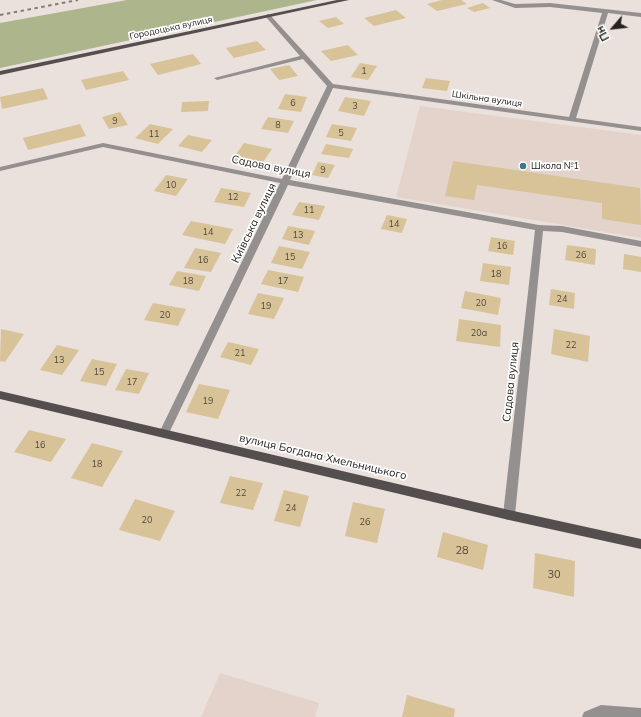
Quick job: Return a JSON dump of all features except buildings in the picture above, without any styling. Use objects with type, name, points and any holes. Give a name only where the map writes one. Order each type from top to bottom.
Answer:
[{"type":"main road","name":"Городоцька вулиця","points":[[0,73],[346,0]]},
{"type":"main road","name":"вулиця Богдана Хмельницького","points":[[0,395],[641,544]]},
{"type":"street","points":[[495,0],[515,6],[550,6],[641,15]]},
{"type":"street","points":[[572,120],[605,12]]},
{"type":"street","points":[[268,16],[331,86]]},
{"type":"street","points":[[217,78],[305,57]]},
{"type":"street","name":"Шкільна вулиця","points":[[331,86],[641,129]]},
{"type":"street","name":"Київська вулиця","points":[[164,433],[331,86]]},
{"type":"street","name":"Садова вулиця","points":[[0,169],[103,145],[286,182],[539,228],[562,229],[641,244]]},
{"type":"street","name":"Садова вулиця","points":[[509,514],[539,228]]},
{"type":"street","points":[[597,715],[641,715]]},
{"type":"shaded area","name":"Школа №1","points":[[420,106],[641,135],[641,238],[396,197]]},
{"type":"shaded area","points":[[220,673],[319,703],[315,717],[201,717]]},
{"type":"green space","points":[[127,0],[317,0],[0,68],[0,23]]},
{"type":"railway","points":[[0,15],[78,0]]},
{"type":"place","name":"Школа №1","points":[[523,166]]}]
